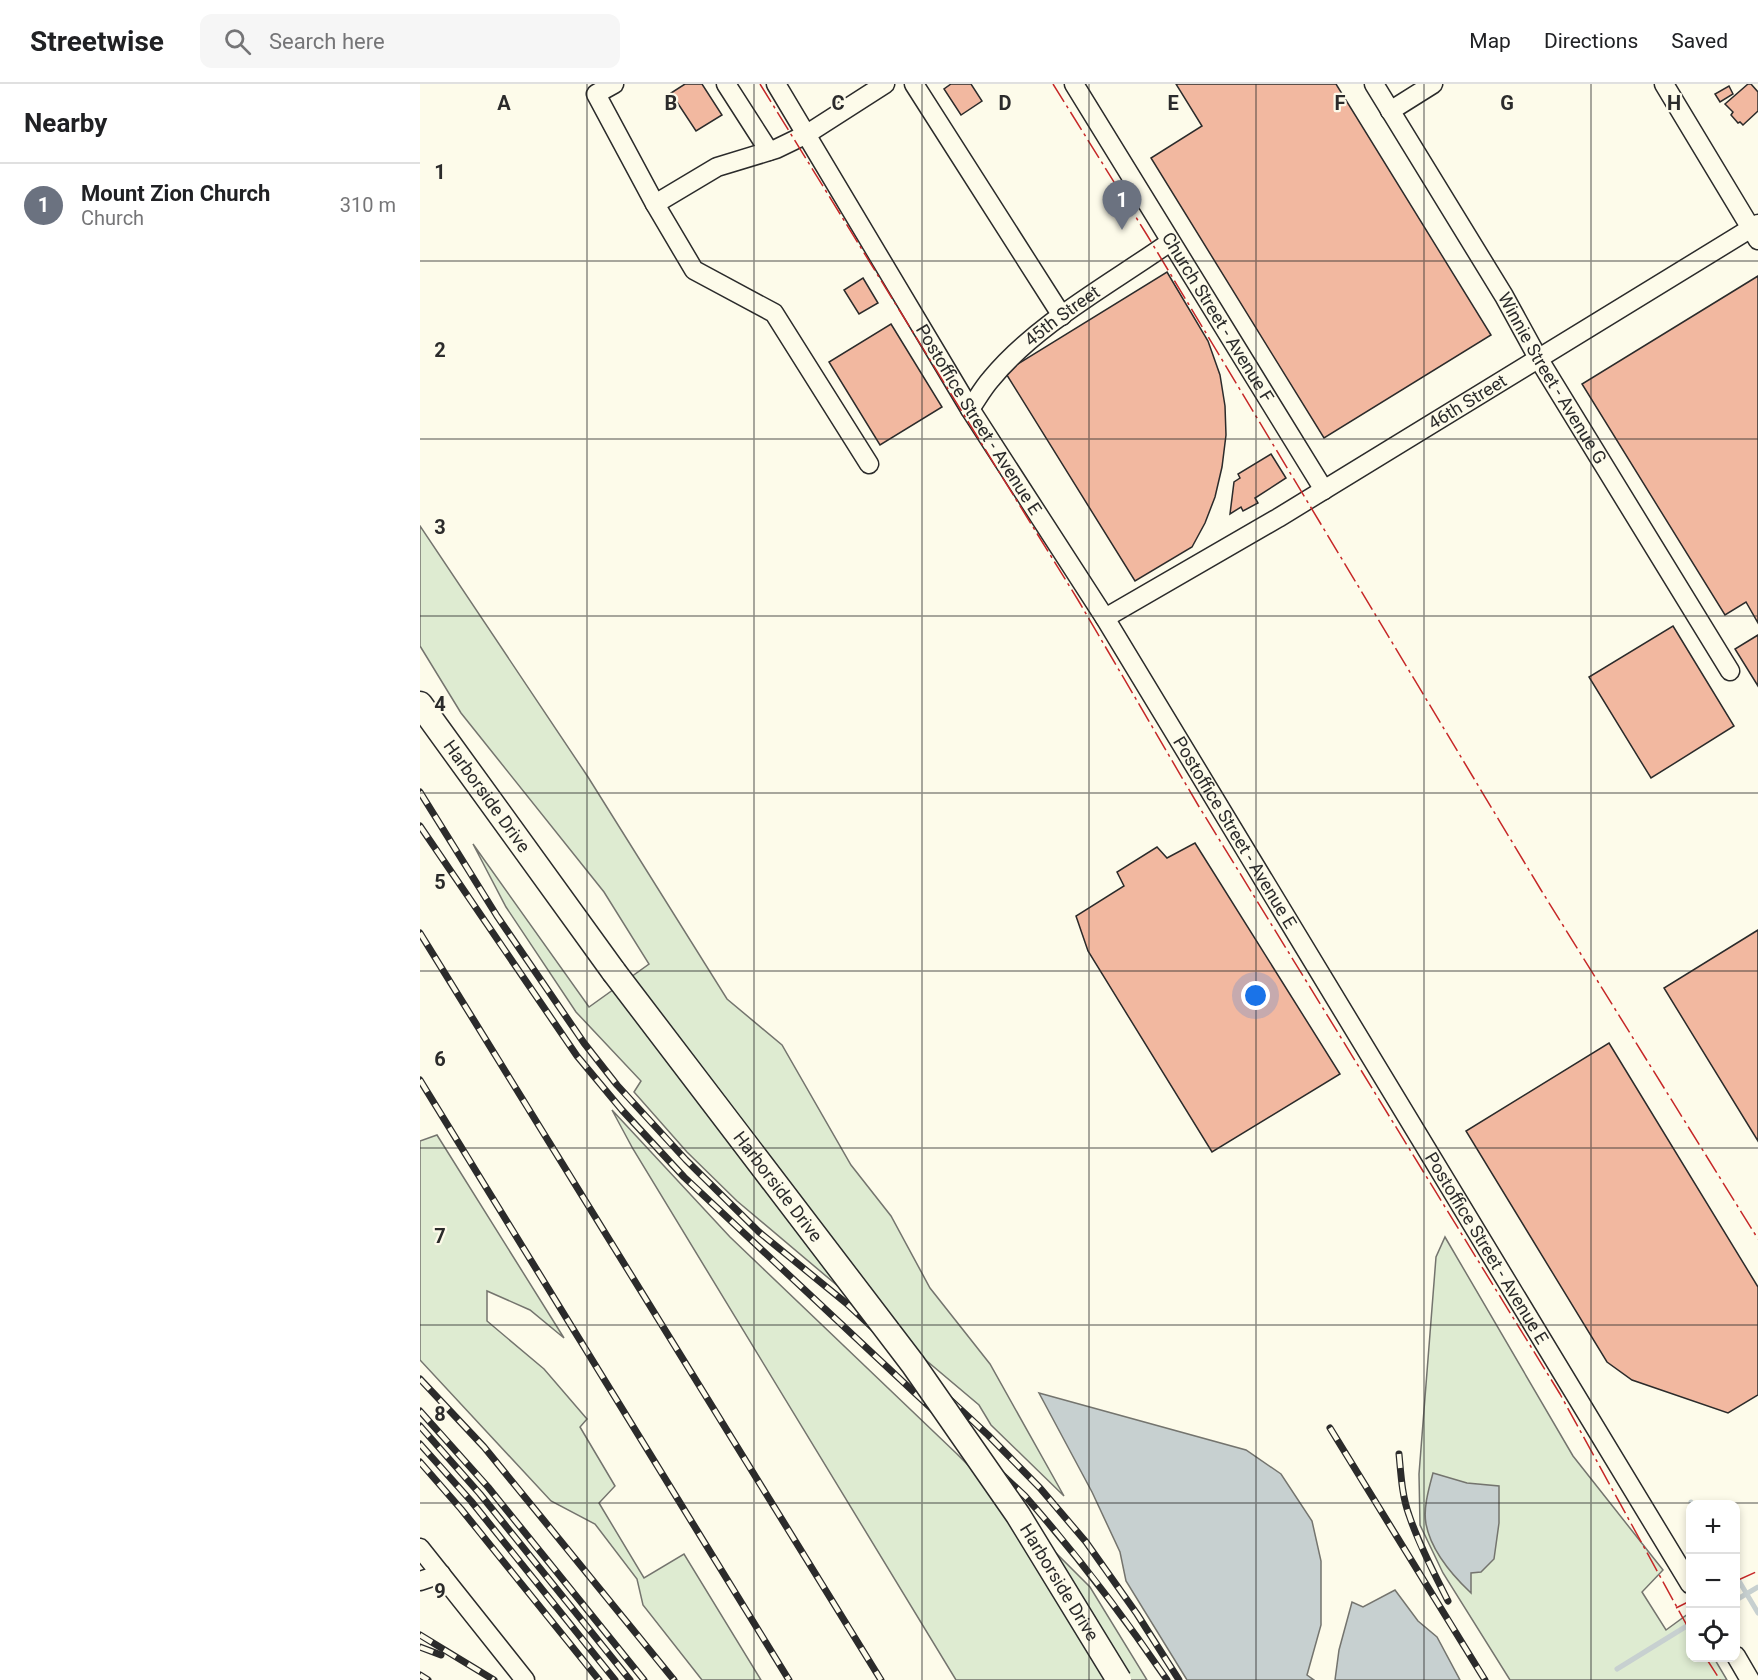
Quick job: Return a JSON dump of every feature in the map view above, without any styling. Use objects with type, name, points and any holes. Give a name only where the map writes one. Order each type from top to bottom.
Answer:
[{"type":"main road","name":"Harborside Drive","points":[[420,704],[614,972],[913,1364],[1018,1515],[1119,1680]]},
{"type":"street","points":[[615,84],[595,89],[655,204],[694,270],[774,313],[868,464]]},
{"type":"street","points":[[726,84],[769,152]]},
{"type":"street","name":"Postoffice Street - Avenue E","points":[[776,84],[970,409],[1105,618],[1686,1577]]},
{"type":"street","points":[[655,204],[717,167],[769,152],[807,134],[885,84]]},
{"type":"street","points":[[914,84],[1062,316]]},
{"type":"street","name":"Church Street - Avenue F","points":[[1074,84],[1324,490]]},
{"type":"street","name":"Winnie Street - Avenue G","points":[[1374,84],[1504,296],[1538,358],[1730,671]]},
{"type":"street","points":[[1390,111],[1433,84]]},
{"type":"street","points":[[1664,84],[1755,231]]},
{"type":"street","name":"46th Street","points":[[1105,618],[1174,580],[1538,358],[1755,231]]},
{"type":"street","name":"45th Street","points":[[970,409],[990,380],[1018,350],[1062,316],[1170,242]]},
{"type":"street","points":[[420,1548],[525,1680]]},
{"type":"street","points":[[420,1581],[441,1574]]},
{"type":"street","points":[[1740,1662],[1750,1680]]},
{"type":"green space","points":[[420,526],[588,777],[727,999],[782,1045],[851,1165],[891,1216],[930,1288],[990,1364],[1064,1496],[991,1425],[979,1405],[737,1201],[687,1152],[634,1092],[641,1081],[576,1012],[506,907],[473,844],[589,1007],[649,964],[604,892],[461,713],[420,646]]},
{"type":"green space","points":[[612,1110],[730,1237],[957,1454],[1090,1587],[1147,1680],[956,1680],[633,1149]]},
{"type":"green space","points":[[437,1135],[564,1338],[530,1310],[487,1291],[487,1321],[544,1369],[587,1419],[580,1427],[615,1486],[599,1503],[644,1578],[684,1554],[761,1680],[702,1680],[643,1605],[637,1579],[595,1524],[551,1501],[420,1360],[420,1141]]},
{"type":"green space","points":[[1445,1237],[1573,1456],[1663,1570],[1642,1592],[1666,1630],[1686,1615],[1686,1662],[1716,1662],[1727,1680],[1510,1680],[1443,1573],[1420,1525],[1419,1474],[1436,1257]]},
{"type":"shaded area","points":[[1039,1393],[1246,1450],[1281,1474],[1312,1521],[1321,1561],[1321,1625],[1307,1675],[1314,1680],[1187,1680],[1126,1581],[1120,1552],[1092,1492]]},
{"type":"shaded area","points":[[1433,1473],[1467,1483],[1499,1486],[1499,1523],[1494,1559],[1481,1572],[1471,1573],[1471,1593],[1443,1562],[1429,1534],[1425,1511]]},
{"type":"shaded area","points":[[1395,1590],[1418,1621],[1437,1637],[1460,1680],[1335,1680],[1339,1650],[1352,1602],[1363,1607]]},
{"type":"building","points":[[685,84],[702,84],[722,115],[696,131],[671,93]]},
{"type":"building","points":[[951,84],[971,84],[982,101],[961,115],[944,89]]},
{"type":"building","points":[[1176,84],[1336,84],[1491,335],[1324,438],[1151,158],[1202,126]]},
{"type":"building","points":[[1748,84],[1751,84],[1758,92],[1758,111],[1743,125],[1731,115],[1733,112],[1725,104]]},
{"type":"building","points":[[1729,86],[1733,94],[1720,102],[1715,94]]},
{"type":"building","points":[[1167,272],[1208,341],[1220,375],[1225,406],[1226,435],[1215,497],[1192,547],[1135,581],[1005,372]]},
{"type":"building","points":[[1758,276],[1758,623],[1746,602],[1725,615],[1582,384]]},
{"type":"building","points":[[863,278],[878,303],[859,314],[844,290]]},
{"type":"building","points":[[891,324],[942,407],[880,445],[829,362]]},
{"type":"building","points":[[1271,454],[1286,478],[1255,498],[1258,503],[1243,511],[1241,507],[1230,514],[1234,482],[1240,478],[1238,474]]},
{"type":"building","points":[[1673,626],[1734,726],[1651,778],[1589,677]]},
{"type":"building","points":[[1758,635],[1758,686],[1735,649]]},
{"type":"building","points":[[1195,843],[1340,1074],[1212,1152],[1088,951],[1076,916],[1124,886],[1117,872],[1157,847],[1167,858]]},
{"type":"building","points":[[1758,930],[1758,1141],[1664,988]]},
{"type":"building","points":[[1609,1043],[1758,1287],[1758,1395],[1728,1413],[1632,1380],[1607,1362],[1466,1131]]},
{"type":"waterway","points":[[1740,1583],[1758,1613]]},
{"type":"waterway","points":[[1740,1598],[1758,1587]]},
{"type":"waterway","points":[[1617,1669],[1686,1626]]},
{"type":"railway","points":[[420,792],[497,916],[584,1043],[617,1085],[686,1160],[759,1232],[846,1303],[988,1435],[1040,1488],[1086,1542],[1137,1614],[1179,1680]]},
{"type":"railway","points":[[420,826],[577,1056],[622,1110],[684,1177],[1025,1496],[1099,1586],[1167,1680]]},
{"type":"railway","points":[[420,933],[881,1680]]},
{"type":"railway","points":[[420,1080],[789,1680]]},
{"type":"railway","points":[[420,1379],[484,1447],[674,1680]]},
{"type":"railway","points":[[420,1411],[488,1487],[644,1680]]},
{"type":"railway","points":[[420,1426],[480,1494],[630,1680]]},
{"type":"railway","points":[[1330,1428],[1485,1680]]},
{"type":"railway","points":[[420,1444],[471,1501],[615,1680]]},
{"type":"railway","points":[[1399,1454],[1403,1493],[1409,1515],[1448,1601]]},
{"type":"railway","points":[[420,1462],[461,1509],[599,1680]]},
{"type":"railway","points":[[420,1635],[494,1680]]},
{"type":"railway","points":[[420,1647],[441,1655]]},
{"type":"railway","points":[[420,1675],[428,1680]]},
{"type":"power","points":[[760,84],[1078,600],[1198,805],[1560,1394],[1686,1624]]},
{"type":"power","points":[[1053,84],[1147,235],[1541,890],[1758,1239]]},
{"type":"power","points":[[1740,1579],[1758,1571]]},
{"type":"power","points":[[1676,1608],[1686,1603]]},
{"type":"power","points":[[1709,1662],[1720,1680]]},
{"type":"place","name":"Mount Zion Church","points":[[1122,230]]}]
